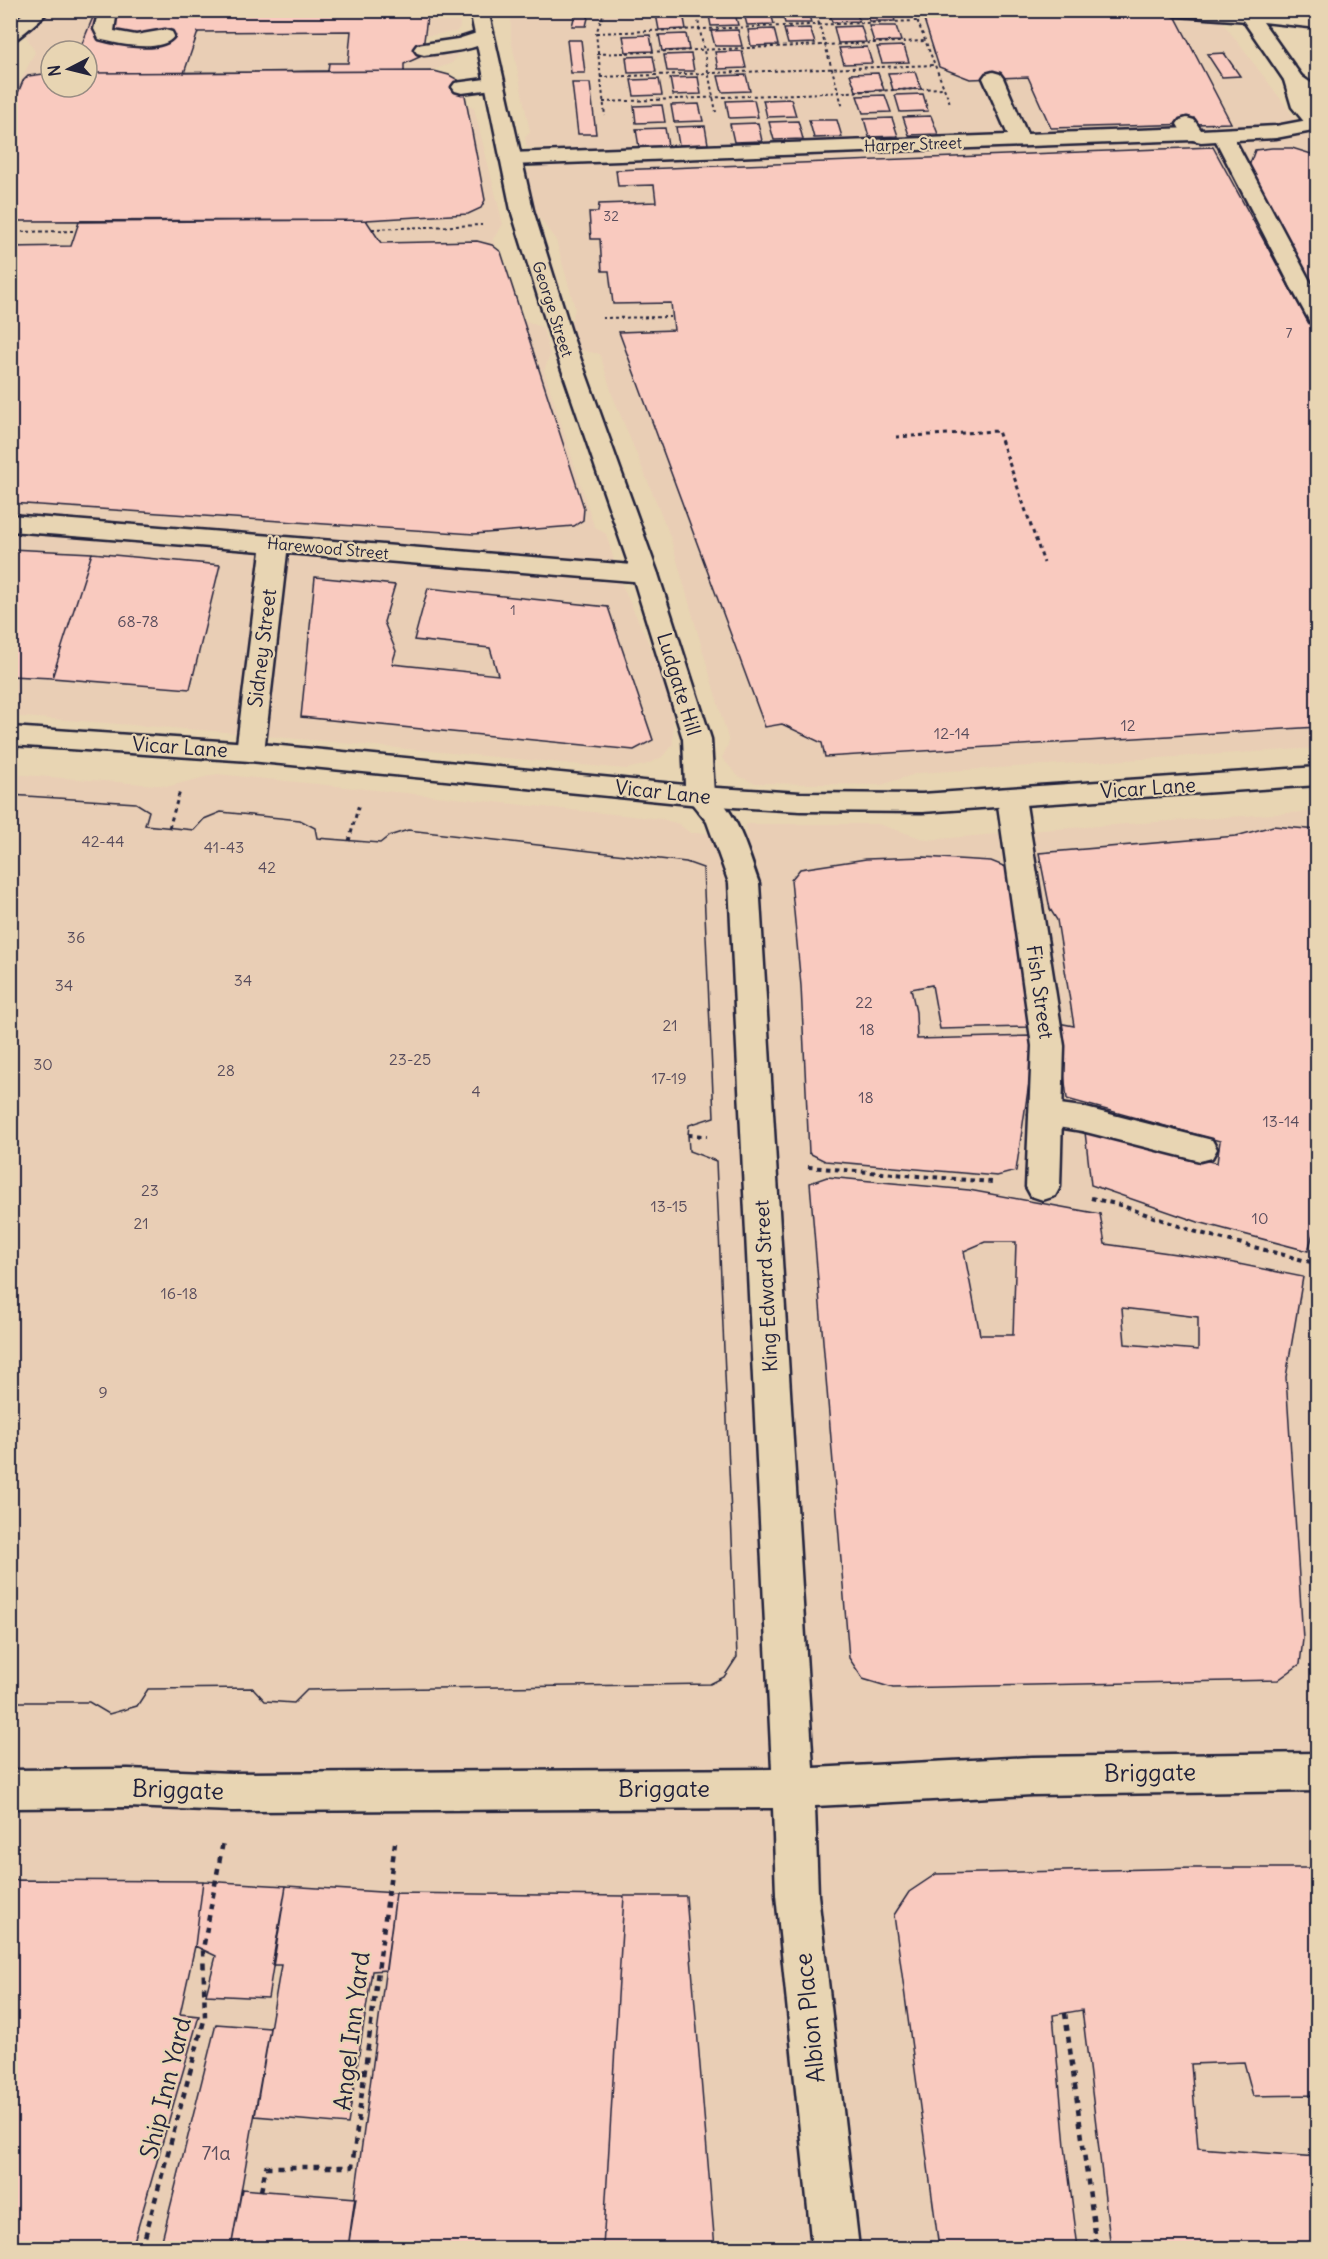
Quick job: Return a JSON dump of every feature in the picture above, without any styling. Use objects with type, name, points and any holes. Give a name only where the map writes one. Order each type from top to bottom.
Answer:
[{"type":"street","points":[[10,37],[24,21],[40,10]]},
{"type":"street","name":"George Street","points":[[479,10],[519,196],[556,320],[645,574]]},
{"type":"street","points":[[1177,10],[1247,13]]},
{"type":"street","points":[[1224,10],[1317,22]]},
{"type":"street","points":[[1247,13],[1294,81],[1302,107],[1317,125]]},
{"type":"street","points":[[117,15],[103,29],[106,35],[134,41],[155,40],[165,36]]},
{"type":"street","points":[[424,49],[461,44],[483,37]]},
{"type":"street","points":[[993,78],[1020,140]]},
{"type":"street","points":[[1294,81],[1317,97]]},
{"type":"street","points":[[462,87],[494,84]]},
{"type":"street","name":"Harper Street","points":[[510,159],[1206,131],[1276,132],[1317,125]]},
{"type":"street","points":[[1206,131],[1308,301]]},
{"type":"street","name":"Harewood Street","points":[[10,523],[645,574]]},
{"type":"street","name":"Sidney Street","points":[[250,752],[275,544]]},
{"type":"street","name":"Ludgate Hill","points":[[645,574],[697,739],[700,796]]},
{"type":"street","name":"Vicar Lane","points":[[10,736],[250,752],[700,796],[800,802],[911,803],[1011,798],[1317,776]]},
{"type":"street","name":"King Edward Street","points":[[700,796],[720,819],[744,883],[789,1667],[793,1788]]},
{"type":"street","name":"Fish Street","points":[[1011,798],[1048,1046],[1043,1187]]},
{"type":"street","points":[[1046,1113],[1082,1119],[1200,1149]]},
{"type":"street","name":"Briggate","points":[[10,1790],[179,1789],[232,1792],[793,1788],[1032,1776],[1317,1772]]},
{"type":"street","name":"Albion Place","points":[[793,1788],[797,1895],[836,2248]]},
{"type":"path","points":[[612,155],[603,102],[596,33],[605,11],[617,10]]},
{"type":"path","points":[[696,10],[724,151]]},
{"type":"path","points":[[815,10],[854,146]]},
{"type":"path","points":[[913,10],[966,142]]},
{"type":"path","points":[[596,33],[917,21]]},
{"type":"path","points":[[597,54],[925,41]]},
{"type":"path","points":[[600,77],[935,65]]},
{"type":"path","points":[[603,102],[944,88]]},
{"type":"path","points":[[372,229],[494,224],[491,198],[519,196]]},
{"type":"path","points":[[10,232],[76,231]]},
{"type":"path","points":[[556,320],[673,317]]},
{"type":"path","points":[[896,437],[998,432],[1044,563]]},
{"type":"path","points":[[759,1163],[1043,1187],[1120,1205],[1193,1231],[1317,1264]]},
{"type":"path","name":"Angel Inn Yard","points":[[261,2190],[266,2167],[352,2166],[402,1791]]},
{"type":"path","name":"Ship Inn Yard","points":[[142,2248],[205,2017],[203,1949],[232,1792]]},
{"type":"path","points":[[1065,2013],[1097,2248]]},
{"type":"shaded area","points":[[51,11],[460,11],[460,27],[456,32],[416,37],[419,52],[457,51],[458,56],[452,63],[428,72],[474,108],[503,224],[493,239],[520,318],[543,328],[550,355],[544,371],[594,526],[606,534],[621,583],[667,683],[673,721],[673,744],[662,757],[648,764],[626,769],[213,731],[11,716],[10,101],[35,52],[25,34],[38,20]]},
{"type":"shaded area","points":[[511,11],[1214,11],[1317,147],[1317,748],[918,773],[881,785],[754,783],[738,776],[722,758],[729,742],[670,536],[612,394],[600,354],[579,350],[570,326],[575,308],[556,240],[530,206],[524,173],[529,169],[546,165],[543,149],[527,148],[525,138],[530,132],[511,39]]},
{"type":"shaded area","points":[[10,774],[170,786],[217,774],[662,819],[679,824],[690,833],[747,834],[745,825],[750,824],[878,824],[927,840],[1317,811],[1317,2248],[11,2248]]},
{"type":"building","points":[[96,10],[428,10],[422,56],[404,64],[404,71],[99,73],[99,39],[84,39]]},
{"type":"building","points":[[576,10],[590,10],[586,26],[572,26]]},
{"type":"building","points":[[708,10],[734,10],[738,25],[711,26]]},
{"type":"building","points":[[743,10],[770,10],[774,24],[747,25]]},
{"type":"building","points":[[781,10],[808,10],[811,23],[785,23]]},
{"type":"building","points":[[829,10],[856,10],[859,21],[832,22]]},
{"type":"building","points":[[865,10],[892,10],[895,21],[869,21]]},
{"type":"building","points":[[921,10],[1172,10],[1231,123],[1051,128],[1028,77],[970,79],[939,67]]},
{"type":"building","points":[[683,13],[686,29],[659,30],[656,14]]},
{"type":"building","points":[[861,26],[866,42],[838,43],[834,27]]},
{"type":"building","points":[[869,26],[896,26],[901,41],[874,42]]},
{"type":"building","points":[[810,28],[815,43],[788,44],[784,29]]},
{"type":"building","points":[[774,29],[778,45],[751,46],[748,30]]},
{"type":"building","points":[[738,30],[742,46],[715,46],[711,31]]},
{"type":"building","points":[[351,31],[348,63],[329,63],[328,71],[184,73],[198,32]]},
{"type":"building","points":[[686,34],[689,50],[662,51],[659,35]]},
{"type":"building","points":[[650,35],[653,51],[626,52],[623,36]]},
{"type":"building","points":[[567,40],[581,40],[585,73],[571,73]]},
{"type":"building","points":[[904,46],[909,62],[882,63],[877,47]]},
{"type":"building","points":[[867,47],[872,63],[844,64],[839,48]]},
{"type":"building","points":[[742,51],[746,68],[718,69],[715,52]]},
{"type":"building","points":[[1224,53],[1240,76],[1222,77],[1207,54]]},
{"type":"building","points":[[691,54],[694,71],[667,71],[664,55]]},
{"type":"building","points":[[653,56],[656,72],[628,73],[626,57]]},
{"type":"building","points":[[434,71],[449,75],[460,81],[464,90],[485,200],[481,208],[468,214],[366,220],[10,221],[10,112],[23,81],[28,76],[39,75],[39,99],[99,99],[99,73]]},
{"type":"building","points":[[915,72],[921,89],[893,90],[888,73]]},
{"type":"building","points":[[878,73],[884,90],[856,91],[850,74]]},
{"type":"building","points":[[746,75],[750,91],[722,92],[718,76]]},
{"type":"building","points":[[698,77],[701,94],[673,95],[670,78]]},
{"type":"building","points":[[659,79],[662,95],[634,96],[631,80]]},
{"type":"building","points":[[572,83],[590,83],[596,134],[578,134]]},
{"type":"building","points":[[923,94],[928,111],[900,112],[895,95]]},
{"type":"building","points":[[885,95],[891,112],[863,113],[857,96]]},
{"type":"building","points":[[791,99],[796,116],[767,117],[763,100]]},
{"type":"building","points":[[754,100],[758,117],[729,118],[726,101]]},
{"type":"building","points":[[699,104],[703,121],[674,122],[671,105]]},
{"type":"building","points":[[662,105],[665,122],[636,123],[634,106]]},
{"type":"building","points":[[931,116],[938,134],[909,135],[903,117]]},
{"type":"building","points":[[892,118],[898,136],[869,137],[864,119]]},
{"type":"building","points":[[809,120],[837,120],[842,137],[814,138]]},
{"type":"building","points":[[798,121],[803,139],[774,140],[769,122]]},
{"type":"building","points":[[758,123],[762,141],[734,142],[730,124]]},
{"type":"building","points":[[705,126],[708,144],[679,145],[676,127]]},
{"type":"building","points":[[665,128],[668,146],[639,147],[636,129]]},
{"type":"building","points":[[1213,147],[1318,340],[1318,727],[825,757],[822,743],[782,724],[765,727],[619,332],[674,330],[671,303],[613,304],[609,271],[602,271],[600,239],[591,239],[589,212],[598,212],[599,204],[656,202],[654,185],[618,186],[616,170]]},
{"type":"building","points":[[1292,148],[1318,156],[1318,287],[1313,288],[1249,166],[1255,150]]},
{"type":"building","points":[[366,220],[381,243],[477,241],[492,245],[501,252],[584,508],[583,520],[574,526],[474,534],[10,503],[10,247],[71,246],[79,222]]},
{"type":"building","points":[[10,549],[92,553],[52,678],[10,676]]},
{"type":"building","points":[[92,553],[220,565],[190,689],[52,678]]},
{"type":"building","points":[[315,577],[395,585],[384,622],[396,651],[392,664],[498,675],[490,648],[414,640],[428,588],[608,607],[653,740],[634,750],[301,717]]},
{"type":"building","points":[[10,795],[136,803],[149,811],[145,825],[194,830],[204,819],[221,812],[300,820],[315,828],[317,838],[380,843],[389,836],[408,830],[686,862],[703,868],[714,1117],[689,1125],[688,1135],[689,1151],[716,1161],[737,1657],[724,1677],[710,1684],[307,1690],[294,1703],[265,1701],[253,1688],[148,1689],[137,1706],[109,1714],[89,1702],[10,1702]]},
{"type":"building","points":[[10,795],[136,803],[149,811],[145,825],[194,830],[204,819],[221,812],[300,820],[315,828],[317,838],[380,843],[389,836],[408,830],[686,862],[703,868],[714,1117],[689,1125],[688,1135],[689,1151],[716,1161],[737,1657],[724,1677],[710,1684],[307,1690],[294,1703],[265,1701],[253,1688],[148,1689],[137,1706],[109,1714],[89,1702],[10,1702]]},
{"type":"building","points":[[1273,826],[1318,830],[1318,1216],[1308,1251],[1198,1222],[1091,1185],[1085,1132],[1217,1163],[1220,1141],[1067,1099],[1058,1023],[1074,1026],[1057,920],[1050,909],[1039,853],[1236,836]]},
{"type":"building","points":[[923,857],[991,861],[1006,867],[1014,905],[1030,1027],[940,1029],[932,985],[911,989],[916,1012],[917,1039],[1032,1036],[1034,1049],[1016,1171],[997,1176],[825,1161],[809,1153],[801,986],[791,880],[800,869],[866,859]]},
{"type":"building","points":[[827,1177],[969,1190],[1100,1214],[1105,1244],[1219,1260],[1303,1277],[1286,1377],[1303,1639],[1300,1664],[1278,1680],[893,1688],[863,1679],[849,1658],[810,1183]],"holes":[[[985,1242],[1016,1242],[1013,1335],[980,1335],[964,1251]],[[1122,1308],[1198,1317],[1198,1350],[1125,1344]]]},
{"type":"building","points":[[1195,1868],[1318,1868],[1318,2099],[1317,2095],[1253,2096],[1244,2062],[1191,2064],[1198,2148],[1318,2157],[1318,2248],[1111,2248],[1082,2010],[1053,2015],[1065,2146],[1078,2248],[939,2248],[894,1915],[909,1892],[936,1874]]},
{"type":"building","points":[[10,1880],[203,1881],[195,1946],[180,2014],[199,2016],[132,2248],[10,2248]]},
{"type":"building","points":[[203,1881],[286,1886],[268,1998],[206,1995],[216,1956],[195,1946]]},
{"type":"building","points":[[286,1886],[396,1893],[386,1970],[372,1971],[348,2124],[255,2116],[281,1965],[272,1965]]},
{"type":"building","points":[[396,1893],[624,1896],[603,2248],[348,2248]]},
{"type":"building","points":[[624,1896],[686,1896],[715,2248],[603,2248]]},
{"type":"building","points":[[216,2024],[270,2028],[231,2248],[160,2248]]},
{"type":"building","points":[[242,2189],[356,2198],[348,2248],[231,2248]]}]
